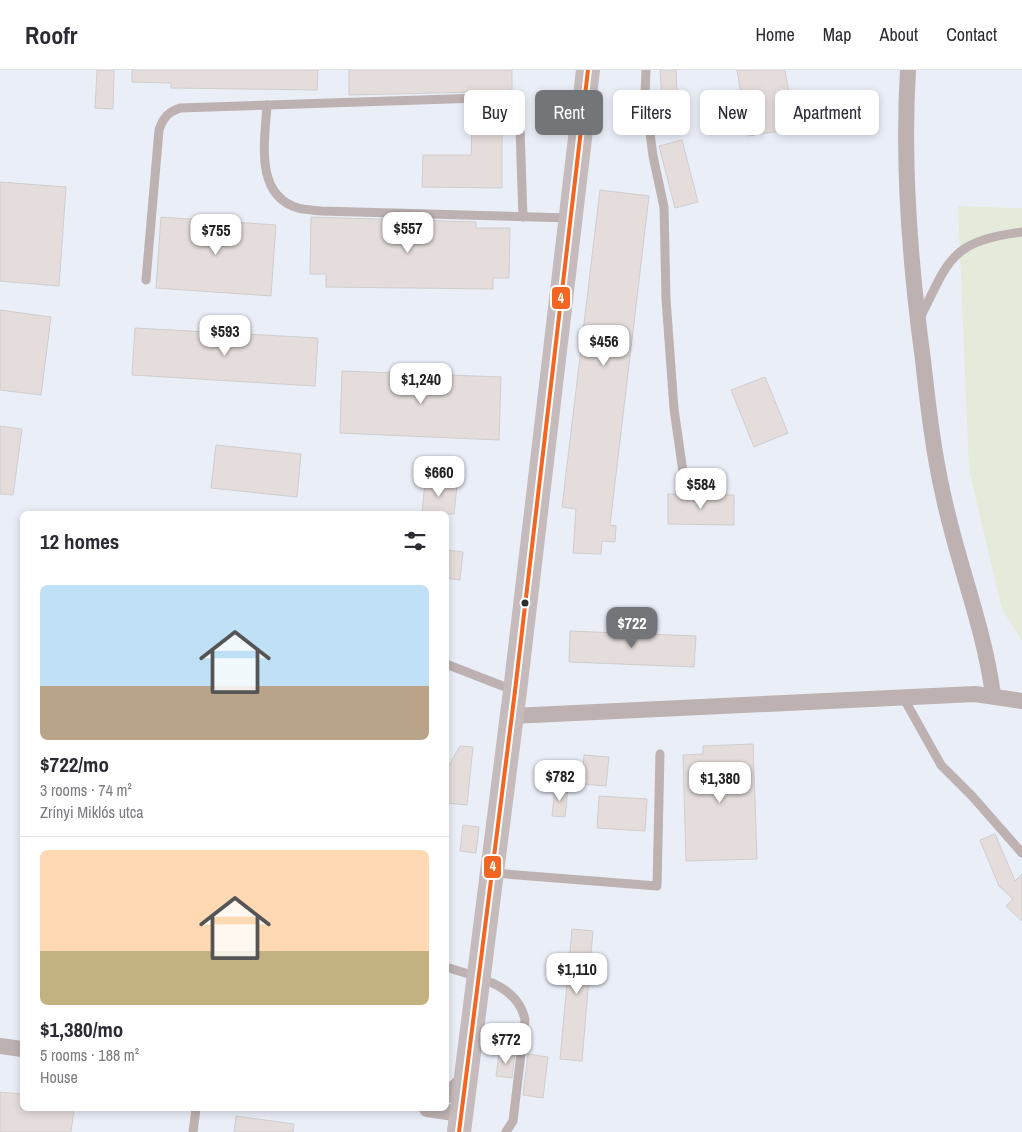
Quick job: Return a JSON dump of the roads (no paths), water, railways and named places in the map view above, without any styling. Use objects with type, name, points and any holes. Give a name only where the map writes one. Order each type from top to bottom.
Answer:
[{"type":"main road","points":[[455,1114],[465,1078],[493,873],[588,70]]},
{"type":"street","points":[[908,70],[906,130],[908,213],[918,322],[936,460],[955,544],[980,625],[993,695]]},
{"type":"street","points":[[512,716],[903,697],[993,695],[1022,701]]},
{"type":"street","points":[[0,1046],[20,1049]]},
{"type":"street","points":[[438,1111],[455,1114]]},
{"type":"lane","points":[[646,70],[645,95],[653,156],[664,207],[666,299],[674,409],[683,472]]},
{"type":"lane","points":[[146,280],[156,146],[162,120],[170,112],[180,108],[480,98],[506,106],[516,116],[520,129],[523,217]]},
{"type":"lane","points":[[267,105],[265,168],[269,186],[279,198],[297,208],[321,211],[571,218]]},
{"type":"lane","points":[[918,322],[942,272],[958,253],[979,240],[1022,232]]},
{"type":"lane","points":[[449,665],[515,691]]},
{"type":"lane","points":[[903,697],[941,765],[972,796],[1022,854]]},
{"type":"lane","points":[[493,873],[657,886],[660,754]]},
{"type":"lane","points":[[449,968],[497,983],[524,1011],[525,1020],[513,1121],[506,1132]]},
{"type":"lane","points":[[193,1132],[196,1111]]}]
